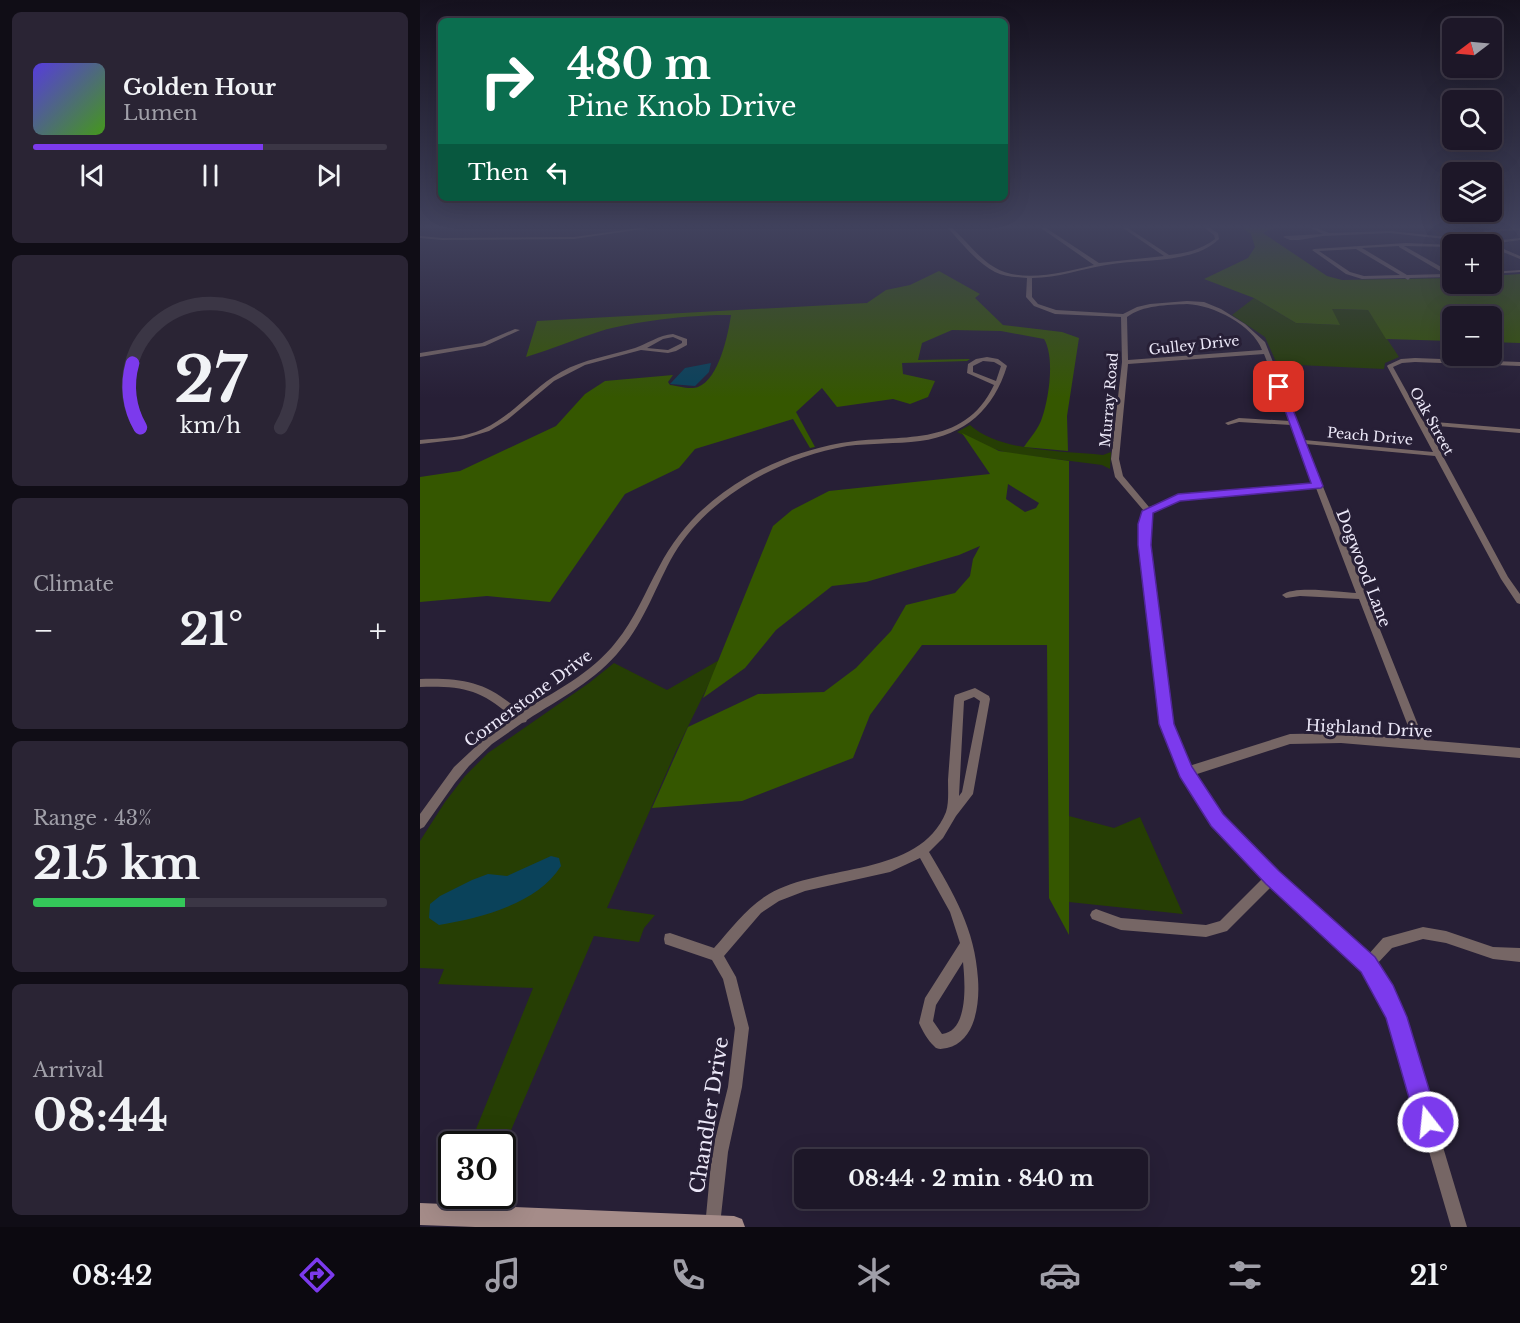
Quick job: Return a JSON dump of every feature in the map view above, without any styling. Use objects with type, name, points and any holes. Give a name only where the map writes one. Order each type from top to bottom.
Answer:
[{"type":"main road","points":[[420,1214],[723,1226]]},
{"type":"street","points":[[1030,283],[1029,297],[1046,310],[1124,316]]},
{"type":"street","name":"Dogwood Lane","points":[[1124,316],[1129,310],[1141,307],[1194,303],[1205,305],[1255,334],[1265,352],[1302,442],[1317,486],[1420,744]]},
{"type":"street","name":"Murray Road","points":[[1124,316],[1125,362],[1115,459],[1119,477],[1148,511]]},
{"type":"street","points":[[420,355],[483,345],[517,330]]},
{"type":"street","points":[[420,442],[463,437],[484,431],[504,421],[553,379],[574,367],[601,357],[639,348],[667,336],[679,336],[685,344],[678,350],[668,352],[639,348]]},
{"type":"street","name":"Gulley Drive","points":[[1125,362],[1265,352]]},
{"type":"street","points":[[990,358],[999,361],[1004,366],[998,384],[970,373],[970,364],[977,360],[990,358]]},
{"type":"street","name":"Oak Street","points":[[1520,364],[1415,360],[1390,366],[1436,454],[1520,601]]},
{"type":"street","name":"Cornerstone Drive","points":[[420,823],[451,780],[474,754],[579,682],[610,655],[639,616],[672,550],[696,519],[726,494],[785,461],[827,448],[938,435],[963,424],[984,406],[998,384]]},
{"type":"street","points":[[1228,423],[1239,420],[1293,423]]},
{"type":"street","points":[[1420,423],[1520,431]]},
{"type":"street","name":"Peach Drive","points":[[1302,442],[1436,454]]},
{"type":"street","points":[[1317,486],[1178,498],[1148,511],[1144,524],[1144,545],[1166,724],[1186,772],[1217,820],[1273,877],[1368,964],[1386,992],[1396,1017],[1459,1227]]},
{"type":"street","points":[[1286,595],[1300,593],[1360,596]]},
{"type":"street","points":[[420,683],[451,682],[476,686],[501,700],[522,719]]},
{"type":"street","points":[[670,939],[716,955],[757,909],[775,897],[805,885],[890,866],[922,851],[939,834],[951,812],[967,794],[984,713],[985,699],[975,692],[959,698],[951,812]]},
{"type":"street","name":"Highland Drive","points":[[1186,772],[1290,739],[1341,738],[1520,753]]},
{"type":"street","points":[[922,851],[962,922],[967,944],[973,977],[967,1023],[953,1039],[939,1042],[926,1023],[930,1003],[967,944]]},
{"type":"street","points":[[1096,915],[1121,924],[1206,931],[1223,927],[1273,877]]},
{"type":"street","points":[[1368,964],[1388,943],[1423,933],[1446,937],[1493,953],[1520,955]]},
{"type":"street","name":"Chandler Drive","points":[[716,955],[729,977],[742,1028],[735,1087],[720,1152],[723,1226]]},
{"type":"green space","points":[[961,283],[980,294],[975,298],[1003,325],[1062,332],[1079,338],[1067,416],[1068,451],[1024,447],[1041,422],[1047,400],[1050,367],[1044,339],[1001,331],[952,330],[922,343],[918,360],[970,359],[967,361],[902,363],[903,374],[935,381],[928,397],[910,404],[893,399],[837,407],[822,388],[796,412],[815,447],[810,448],[793,419],[695,449],[679,468],[625,494],[550,602],[487,596],[420,602],[420,477],[460,471],[556,426],[585,394],[605,381],[673,375],[668,382],[670,385],[698,387],[712,375],[717,366],[725,344],[731,315],[684,317],[614,327],[526,357],[537,321],[867,303],[886,290],[910,285]]},
{"type":"green space","points":[[1215,283],[1442,283],[1442,294],[1502,294],[1502,283],[1520,283],[1520,343],[1502,342],[1502,306],[1442,306],[1442,341],[1386,339],[1368,310],[1332,309],[1340,325],[1296,323],[1254,298]]},
{"type":"green space","points":[[1254,298],[1296,323],[1339,325],[1331,309],[1368,310],[1399,357],[1385,363],[1384,369],[1277,364],[1265,337],[1232,315]]},
{"type":"green space","points":[[970,425],[982,434],[998,441],[1033,449],[1103,455],[1111,452],[1110,469],[1102,465],[1008,453],[988,447],[957,432]]},
{"type":"green space","points":[[962,433],[999,451],[1069,461],[1069,935],[1049,898],[1047,645],[922,645],[870,715],[853,758],[742,801],[652,808],[688,727],[758,694],[824,692],[856,668],[891,631],[906,605],[955,593],[970,576],[973,559],[980,546],[959,555],[866,582],[832,586],[776,630],[745,668],[703,698],[773,526],[792,510],[829,491],[990,474]],"holes":[[[1008,484],[1039,503],[1036,508],[1025,512],[1006,499]]]},
{"type":"green space","points":[[721,659],[676,751],[607,908],[655,915],[644,928],[639,942],[594,936],[511,1131],[475,1131],[533,988],[438,984],[444,969],[420,968],[420,841],[465,776],[488,753],[614,663],[667,690]]},
{"type":"green space","points":[[1069,816],[1114,828],[1140,817],[1183,914],[1069,902]]},
{"type":"water","points":[[711,363],[709,372],[695,386],[670,384],[685,368]]},
{"type":"water","points":[[551,856],[559,858],[561,866],[551,879],[523,900],[490,913],[455,922],[439,925],[429,918],[430,904],[440,896],[488,874],[507,876]]},
{"type":"route","points":[[1279,387],[1317,486],[1282,487],[1178,498],[1148,511],[1144,524],[1144,545],[1166,724],[1186,772],[1217,820],[1273,877],[1368,964],[1386,992],[1396,1017],[1428,1122]]}]
